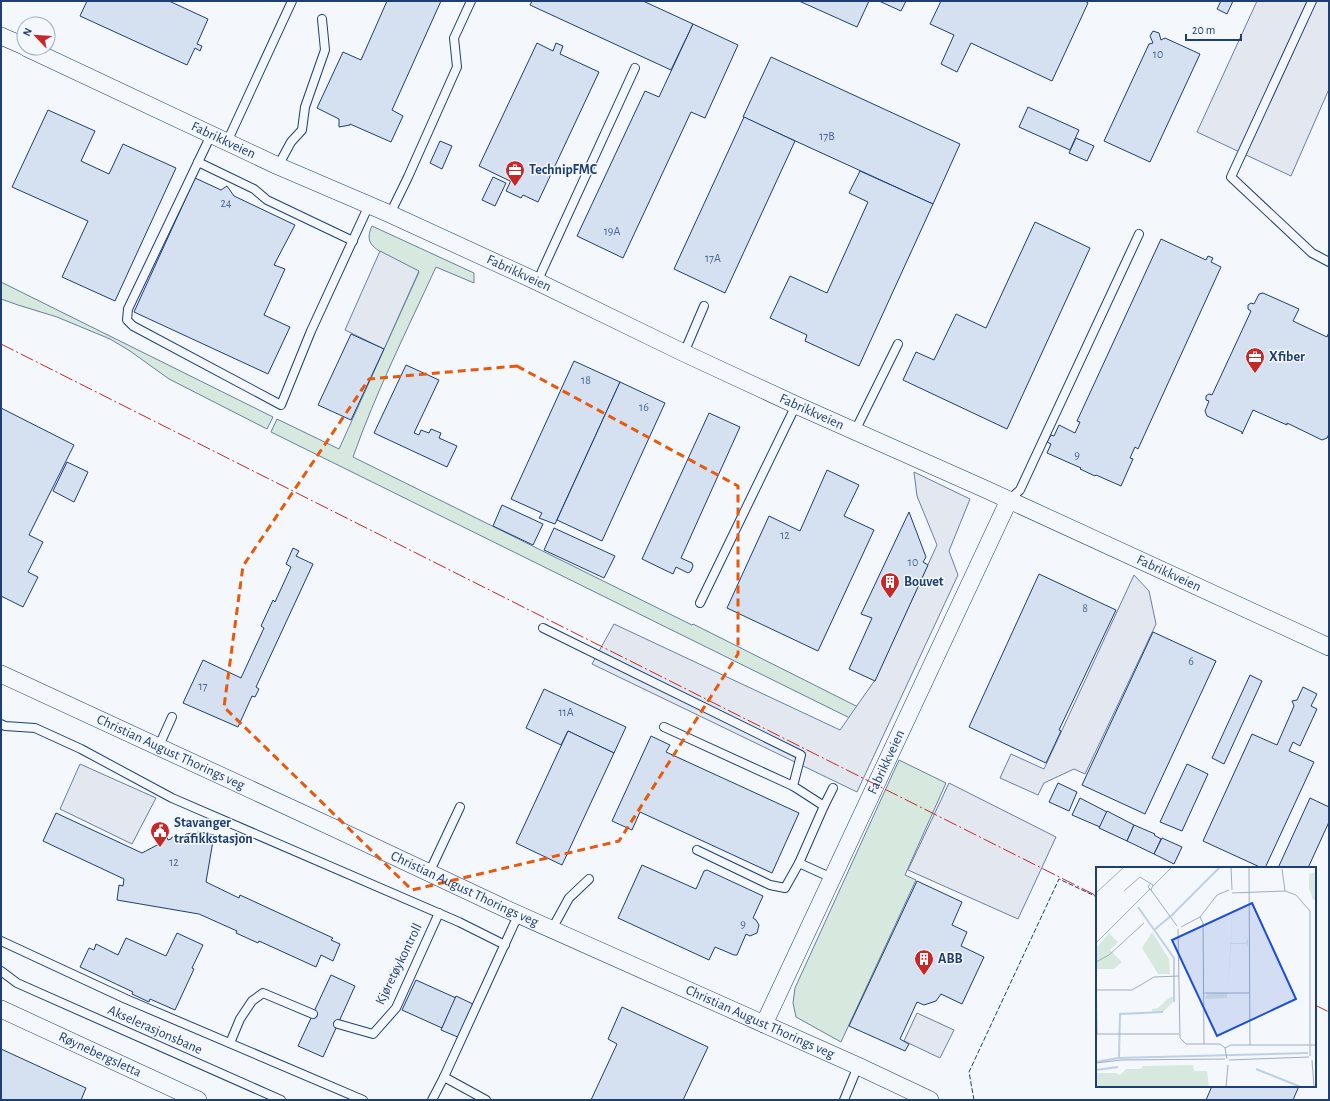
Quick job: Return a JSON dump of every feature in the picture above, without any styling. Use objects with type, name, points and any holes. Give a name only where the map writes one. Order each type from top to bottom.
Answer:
[{"type":"street","points":[[1,36],[16,43]]},
{"type":"street","name":"Fabrikkveien","points":[[44,56],[278,166],[370,205],[538,282],[684,353],[796,405],[1009,500],[1329,647]]},
{"type":"street","name":"Fabrikkveien","points":[[764,1024],[1009,500]]},
{"type":"street","name":"Christian August Thorings veg","points":[[1,674],[520,915],[858,1066],[930,1100]]},
{"type":"street","name":"Røynebergsletta","points":[[1,1009],[198,1100]]},
{"type":"lane","points":[[227,142],[292,1]]},
{"type":"lane","points":[[390,214],[457,67],[454,38],[471,1]]},
{"type":"lane","points":[[1312,1],[1231,177],[1312,253],[1329,262]]},
{"type":"lane","points":[[278,166],[291,142],[302,130],[305,107],[325,50],[322,19]]},
{"type":"lane","points":[[538,282],[635,68]]},
{"type":"lane","points":[[211,135],[128,309],[127,320],[133,326],[281,405],[311,331],[370,205]]},
{"type":"lane","points":[[198,162],[254,189],[267,200],[353,241]]},
{"type":"lane","points":[[1009,500],[1020,490],[1139,234]]},
{"type":"lane","points":[[684,353],[704,306]]},
{"type":"lane","points":[[854,431],[898,344]]},
{"type":"lane","points":[[700,603],[796,405]]},
{"type":"lane","points":[[543,628],[801,755],[793,786]]},
{"type":"lane","points":[[158,748],[172,717]]},
{"type":"lane","points":[[1,724],[5,726],[35,728],[81,749],[172,798],[459,922],[505,945]]},
{"type":"lane","points":[[664,727],[793,786],[824,806]]},
{"type":"lane","points":[[697,850],[770,885],[785,888],[799,863],[833,788]]},
{"type":"lane","points":[[429,873],[460,807]]},
{"type":"lane","points":[[799,863],[832,878]]},
{"type":"lane","points":[[552,929],[569,898],[589,879]]},
{"type":"lane","name":"Kjøretøykontroll","points":[[338,1024],[373,1034],[396,1008],[438,913]]},
{"type":"lane","points":[[432,1100],[514,924],[520,915]]},
{"type":"lane","points":[[1,941],[126,999],[364,1100]]},
{"type":"lane","name":"Akselerasjonsbane","points":[[1,971],[17,983],[281,1100]]},
{"type":"lane","points":[[230,1043],[240,1019],[252,1001],[263,993],[313,1014]]},
{"type":"lane","points":[[844,1100],[858,1066]]},
{"type":"lane","points":[[444,1077],[486,1100]]},
{"type":"highlighted area","points":[[517,366],[738,486],[738,654],[619,841],[412,890],[224,707],[243,566],[369,379]]},
{"type":"shaded area","points":[[1257,1],[1329,1],[1329,89],[1291,176],[1197,132]]},
{"type":"shaded area","points":[[372,226],[474,273],[474,283],[436,267],[382,385],[353,457],[692,625],[693,624],[872,714],[868,727],[271,432],[277,419],[339,449],[419,272],[388,256],[373,246],[369,236]]},
{"type":"shaded area","points":[[380,251],[419,271],[384,349],[345,330]]},
{"type":"shaded area","points":[[1,282],[273,417],[267,429],[169,379],[130,351],[110,339],[57,317],[1,299]]},
{"type":"shaded area","points":[[914,472],[970,499],[949,551],[958,575],[857,792],[592,664],[614,624],[840,730],[875,680],[937,545],[917,496]]},
{"type":"shaded area","points":[[1134,575],[1149,591],[1156,624],[1085,774],[1074,769],[1044,783],[1038,795],[1000,778],[1011,754],[1044,769]]},
{"type":"shaded area","points":[[899,760],[946,783],[905,875],[916,880],[841,1042],[796,1017],[793,1003],[795,988]]},
{"type":"shaded area","points":[[80,764],[156,798],[132,844],[60,809]]},
{"type":"shaded area","points":[[949,783],[1056,837],[1018,919],[908,870]]},
{"type":"shaded area","points":[[917,1013],[954,1030],[940,1058],[904,1041]]},
{"type":"building","points":[[87,1],[169,1],[208,19],[197,44],[202,46],[200,51],[195,48],[187,65],[80,16]]},
{"type":"building","points":[[387,1],[441,1],[392,110],[403,116],[391,142],[350,124],[339,127],[339,119],[317,108],[343,52],[361,60]]},
{"type":"building","points":[[532,1],[643,1],[693,24],[671,70],[530,5]]},
{"type":"building","points":[[799,1],[869,1],[857,27]]},
{"type":"building","points":[[879,1],[906,1],[901,11]]},
{"type":"building","points":[[941,1],[1085,1],[1088,3],[1052,81],[971,43],[957,72],[941,64],[954,35],[930,24]]},
{"type":"building","points":[[1221,1],[1233,1],[1227,14],[1217,9]]},
{"type":"building","points":[[693,24],[738,45],[705,118],[691,112],[623,258],[577,236],[645,91],[659,97]]},
{"type":"building","points":[[1153,31],[1159,33],[1161,40],[1165,38],[1200,54],[1150,162],[1104,141],[1149,44],[1153,43],[1150,36]]},
{"type":"building","points":[[537,43],[553,51],[556,43],[563,46],[560,54],[599,72],[538,202],[523,195],[521,198],[506,191],[513,176],[510,181],[479,166]]},
{"type":"building","points":[[771,57],[960,144],[933,204],[743,117]]},
{"type":"building","points":[[1028,107],[1079,130],[1070,150],[1019,127]]},
{"type":"building","points":[[48,110],[95,131],[81,161],[109,174],[123,144],[176,168],[115,301],[62,277],[88,221],[12,187]]},
{"type":"building","points":[[744,117],[795,141],[725,293],[674,269]]},
{"type":"building","points":[[1076,138],[1094,146],[1087,161],[1069,153]]},
{"type":"building","points":[[440,141],[452,146],[442,169],[430,163]]},
{"type":"building","points":[[860,171],[933,204],[859,366],[805,341],[807,335],[770,318],[790,276],[827,293],[868,202],[849,193]]},
{"type":"building","points":[[493,177],[506,183],[495,206],[482,200]]},
{"type":"building","points":[[195,178],[221,190],[227,186],[234,196],[295,225],[274,265],[285,269],[264,315],[290,327],[268,374],[134,312]]},
{"type":"building","points":[[1035,222],[1090,248],[1007,429],[903,380],[916,352],[934,360],[956,314],[986,328]]},
{"type":"building","points":[[1161,239],[1206,260],[1208,256],[1213,258],[1211,262],[1221,267],[1138,449],[1135,447],[1130,458],[1133,459],[1121,486],[1096,475],[1095,476],[1047,453],[1051,444],[1047,442],[1051,435],[1054,436],[1059,425],[1075,433],[1080,422],[1077,421]]},
{"type":"building","points":[[1263,293],[1299,309],[1293,321],[1327,337],[1329,332],[1329,434],[1327,438],[1322,440],[1287,423],[1287,425],[1253,410],[1242,434],[1242,432],[1207,416],[1205,411],[1209,401],[1206,400],[1206,396],[1209,394],[1212,395],[1251,311],[1248,309],[1248,305],[1251,303],[1254,304],[1259,294]]},
{"type":"building","points":[[351,334],[384,349],[351,420],[318,405]]},
{"type":"building","points":[[574,361],[620,382],[555,524],[539,518],[542,513],[511,499]]},
{"type":"building","points":[[406,365],[439,380],[414,433],[419,435],[421,430],[429,433],[431,429],[441,433],[439,438],[457,446],[447,467],[374,433]]},
{"type":"building","points":[[620,382],[665,403],[602,541],[557,520]]},
{"type":"building","points":[[1,408],[74,445],[29,535],[43,542],[28,572],[38,577],[23,607],[1,596]]},
{"type":"building","points":[[709,413],[740,427],[681,558],[692,563],[693,566],[691,571],[688,573],[676,567],[673,574],[642,559]]},
{"type":"building","points":[[67,462],[88,472],[74,502],[53,491]]},
{"type":"building","points":[[827,470],[859,485],[844,516],[874,530],[818,651],[727,608],[769,516],[800,531]]},
{"type":"building","points":[[502,505],[543,524],[533,545],[493,526]]},
{"type":"building","name":"Bouvet","points":[[909,512],[926,557],[923,562],[928,565],[875,681],[849,669],[872,618],[861,614]]},
{"type":"building","points":[[554,528],[615,556],[604,578],[544,550]]},
{"type":"building","points":[[293,548],[299,551],[296,556],[313,564],[256,687],[259,689],[255,697],[252,696],[238,727],[183,703],[203,660],[241,678],[264,628],[261,626],[273,600],[275,602],[291,567],[286,564]]},
{"type":"building","points":[[1039,574],[1116,610],[1059,730],[1061,731],[1046,763],[969,727]]},
{"type":"building","points":[[1153,632],[1216,661],[1145,814],[1082,785]]},
{"type":"building","points":[[1250,675],[1262,681],[1224,764],[1212,758]]},
{"type":"building","points":[[1303,687],[1317,694],[1311,706],[1317,709],[1300,746],[1293,742],[1289,751],[1314,762],[1265,867],[1260,867],[1203,841],[1252,734],[1277,745],[1294,706],[1292,701],[1297,700]]},
{"type":"building","points":[[544,689],[626,727],[614,753],[568,731],[561,745],[526,728]]},
{"type":"building","points":[[568,731],[614,753],[562,865],[516,843]]},
{"type":"building","points":[[651,736],[670,745],[666,752],[799,813],[772,873],[640,812],[632,830],[612,821]]},
{"type":"building","points":[[1187,764],[1208,774],[1182,831],[1160,822]]},
{"type":"building","points":[[1058,783],[1077,792],[1069,811],[1049,802]]},
{"type":"building","points":[[1080,798],[1107,812],[1100,827],[1072,815]]},
{"type":"building","points":[[1310,798],[1329,807],[1329,822],[1308,867],[1278,867]]},
{"type":"building","points":[[1107,811],[1134,825],[1127,841],[1099,828]]},
{"type":"building","points":[[56,813],[142,853],[161,843],[158,834],[165,832],[168,840],[172,837],[185,836],[186,834],[200,832],[214,835],[206,882],[239,898],[240,895],[333,938],[331,940],[340,944],[333,961],[321,955],[316,967],[259,941],[258,943],[236,933],[237,931],[199,914],[117,900],[119,885],[123,886],[124,879],[43,841]]},
{"type":"building","points":[[1134,825],[1155,834],[1154,835],[1161,839],[1154,854],[1127,841]]},
{"type":"building","points":[[1162,838],[1182,847],[1174,864],[1154,854]]},
{"type":"building","points":[[642,865],[696,889],[704,871],[707,870],[763,896],[753,918],[759,925],[757,933],[750,936],[746,934],[737,955],[715,947],[709,960],[618,918]]},
{"type":"building","name":"ABB","points":[[917,881],[962,902],[952,925],[967,932],[961,946],[984,957],[962,1004],[941,994],[936,1001],[924,1005],[917,1002],[900,1039],[909,1044],[905,1051],[849,1026]]},
{"type":"building","points":[[177,933],[203,945],[192,968],[194,969],[175,1010],[150,999],[149,1002],[132,994],[133,992],[80,967],[89,948],[94,950],[96,944],[118,955],[126,938],[166,956]]},
{"type":"building","points":[[331,975],[355,986],[323,1057],[298,1046]]},
{"type":"building","points":[[416,980],[456,998],[442,1028],[402,1010]]},
{"type":"building","points":[[456,996],[475,1005],[460,1038],[441,1030]]},
{"type":"building","points":[[622,1007],[708,1047],[683,1100],[591,1100],[617,1044],[608,1039]]},
{"type":"building","points":[[1,1049],[86,1088],[81,1100],[1,1100]]},
{"type":"building","points":[[1212,1087],[1299,1087],[1293,1100],[1206,1100]]},
{"type":"fence","points":[[974,1100],[969,1072],[1059,879],[1096,897]]},
{"type":"power","points":[[1,344],[1096,895]]},
{"type":"power","points":[[1316,1006],[1329,1012]]},
{"type":"place","name":"TechnipFMC","points":[[515,187]]},
{"type":"place","name":"Xfiber","points":[[1255,374]]},
{"type":"place","name":"Bouvet","points":[[890,599]]},
{"type":"place","name":"Stavanger trafikkstasjon","points":[[160,848]]},
{"type":"place","name":"ABB","points":[[924,976]]}]
